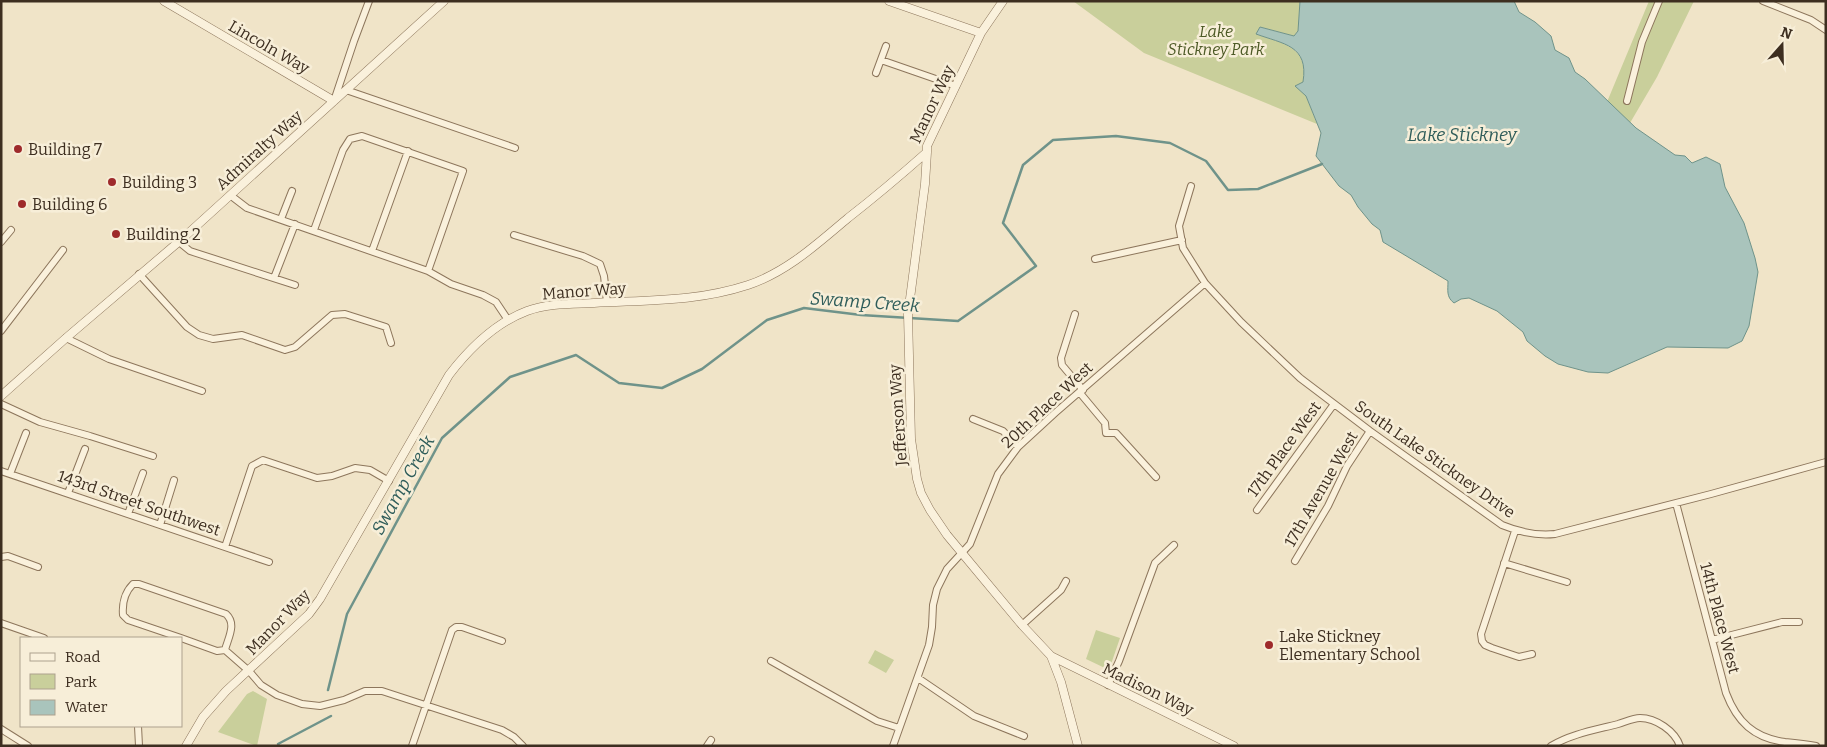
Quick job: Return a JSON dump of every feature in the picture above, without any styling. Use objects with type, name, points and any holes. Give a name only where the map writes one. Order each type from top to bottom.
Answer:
[{"type":"street","name":"Lincoln Way","points":[[164,1],[334,101]]},
{"type":"street","points":[[334,101],[369,1]]},
{"type":"street","name":"Admiralty Way","points":[[1,396],[139,274],[179,242],[444,1]]},
{"type":"street","points":[[889,1],[981,33]]},
{"type":"street","name":"Manor Way","points":[[186,746],[203,717],[226,692],[309,614],[320,599],[449,376],[464,356],[480,340],[508,320],[528,310],[551,305],[679,300],[721,293],[750,284],[801,258],[926,152],[981,33],[1003,1]]},
{"type":"street","points":[[1627,101],[1642,42],[1659,1]]},
{"type":"street","points":[[1763,1],[1791,11],[1825,29]]},
{"type":"street","points":[[876,73],[886,46]]},
{"type":"street","points":[[881,60],[956,86]]},
{"type":"street","points":[[346,90],[515,148]]},
{"type":"street","points":[[314,230],[343,150],[350,139],[362,136],[408,151],[463,171],[428,271]]},
{"type":"street","points":[[372,251],[408,151]]},
{"type":"street","name":"Jefferson Way","points":[[926,152],[924,184],[908,314],[911,440],[917,479],[921,493],[930,510],[961,553],[1051,656],[1061,682],[1078,746]]},
{"type":"street","name":"South Lake Stickney Drive","points":[[1191,186],[1180,226],[1183,248],[1205,283],[1241,322],[1294,373],[1334,404],[1481,511],[1515,531],[1534,535],[1556,534],[1826,462]]},
{"type":"street","points":[[281,219],[292,190]]},
{"type":"street","points":[[230,195],[248,208],[428,271],[451,284],[483,295],[496,302],[508,320]]},
{"type":"street","points":[[274,278],[295,224]]},
{"type":"street","points":[[1,242],[11,230]]},
{"type":"street","points":[[514,235],[583,256],[600,264],[608,302]]},
{"type":"street","points":[[1095,259],[1182,240]]},
{"type":"street","points":[[179,242],[190,251],[295,286]]},
{"type":"street","points":[[1,331],[63,250]]},
{"type":"street","points":[[139,274],[187,327],[199,336],[213,340],[242,335],[285,350],[295,347],[332,314],[345,314],[386,327],[391,343]]},
{"type":"street","name":"20th Place West","points":[[893,746],[929,644],[933,605],[937,589],[947,569],[970,544],[998,474],[1018,447],[1205,283]]},
{"type":"street","points":[[1075,314],[1061,358],[1062,365],[1104,422],[1106,433],[1116,433],[1156,477]]},
{"type":"street","points":[[66,338],[109,358],[202,391]]},
{"type":"street","points":[[1,404],[40,422],[153,456]]},
{"type":"street","name":"17th Place West","points":[[1257,510],[1334,404]]},
{"type":"street","points":[[973,419],[1003,431],[1018,447]]},
{"type":"street","name":"17th Avenue West","points":[[1296,562],[1348,466],[1370,431]]},
{"type":"street","points":[[10,474],[26,433]]},
{"type":"street","points":[[68,493],[85,449]]},
{"type":"street","points":[[226,547],[252,466],[263,460],[317,478],[332,476],[355,468],[370,470],[388,480]]},
{"type":"street","name":"143rd Street Southwest","points":[[1,471],[269,562]]},
{"type":"street","points":[[128,514],[143,472]]},
{"type":"street","points":[[160,525],[174,480]]},
{"type":"street","name":"14th Place West","points":[[1676,503],[1726,693],[1733,710],[1740,720],[1753,732],[1776,740],[1816,746]]},
{"type":"street","points":[[1515,531],[1481,634],[1482,641],[1492,648],[1519,657],[1532,654]]},
{"type":"street","points":[[1108,685],[1156,563],[1174,545]]},
{"type":"street","points":[[1,557],[8,556],[38,567]]},
{"type":"street","points":[[1504,563],[1567,582]]},
{"type":"street","points":[[1022,625],[1061,590],[1066,581]]},
{"type":"street","points":[[178,637],[128,620],[123,615],[122,606],[126,593],[133,584],[139,584],[226,614],[231,618],[233,624],[224,650]]},
{"type":"street","points":[[1712,640],[1782,622],[1799,622]]},
{"type":"street","points":[[1,623],[41,637]]},
{"type":"street","points":[[412,746],[452,630],[456,627],[462,627],[502,641]]},
{"type":"street","points":[[182,638],[217,651],[224,650],[249,671],[261,685],[277,695],[302,704],[320,706],[344,700],[365,691],[382,691],[502,730],[514,737],[523,746]]},
{"type":"street","name":"Madison Way","points":[[1051,656],[1234,746]]},
{"type":"street","points":[[771,661],[877,721],[899,728]]},
{"type":"street","points":[[918,678],[974,716],[1024,736]]},
{"type":"street","points":[[1550,746],[1567,738],[1640,718],[1656,721],[1671,732],[1678,740],[1680,746]]},
{"type":"street","points":[[138,727],[139,746]]},
{"type":"street","points":[[1,729],[28,746]]},
{"type":"green space","name":"Lake Stickney Park","points":[[1073,1],[1300,1],[1298,31],[1294,36],[1260,27],[1256,34],[1284,44],[1298,54],[1304,70],[1303,82],[1296,86],[1306,96],[1317,124],[1144,53]]},
{"type":"green space","points":[[1649,1],[1694,1],[1657,77],[1630,123],[1607,102]]},
{"type":"green space","points":[[1096,630],[1120,638],[1109,670],[1086,659]]},
{"type":"green space","points":[[875,650],[894,660],[886,673],[868,663]]},
{"type":"green space","points":[[253,691],[267,699],[257,746],[218,732],[247,694]]},
{"type":"water","name":"Lake Stickney","points":[[1300,1],[1514,1],[1519,12],[1535,22],[1551,36],[1555,50],[1569,58],[1575,72],[1585,79],[1636,128],[1675,155],[1685,156],[1692,163],[1706,157],[1720,164],[1725,187],[1744,223],[1758,272],[1749,326],[1742,341],[1728,348],[1667,347],[1608,373],[1588,372],[1558,364],[1545,356],[1527,341],[1523,332],[1497,311],[1469,298],[1461,299],[1454,303],[1451,301],[1448,281],[1383,242],[1380,230],[1372,224],[1351,195],[1339,186],[1316,156],[1321,133],[1306,96],[1295,86],[1303,82],[1304,70],[1302,60],[1292,48],[1256,34],[1260,27],[1294,36],[1298,31]]},
{"type":"waterway","name":"Swamp Creek","points":[[328,690],[347,614],[442,438],[510,377],[576,355],[619,383],[662,388],[702,369],[767,320],[804,308],[861,315],[958,321],[1036,266],[1003,223],[1023,165],[1053,140],[1116,136],[1170,143],[1206,161],[1228,190],[1258,189],[1322,164]]},
{"type":"waterway","name":"Swamp Creek","points":[[279,746],[278,744],[331,716]]},
{"type":"place","name":"Building 7","points":[[18,149]]},
{"type":"place","name":"Building 3","points":[[112,182]]},
{"type":"place","name":"Building 6","points":[[22,204]]},
{"type":"place","name":"Building 2","points":[[116,234]]},
{"type":"place","name":"Lake Stickney Elementary School","points":[[1269,645]]}]
